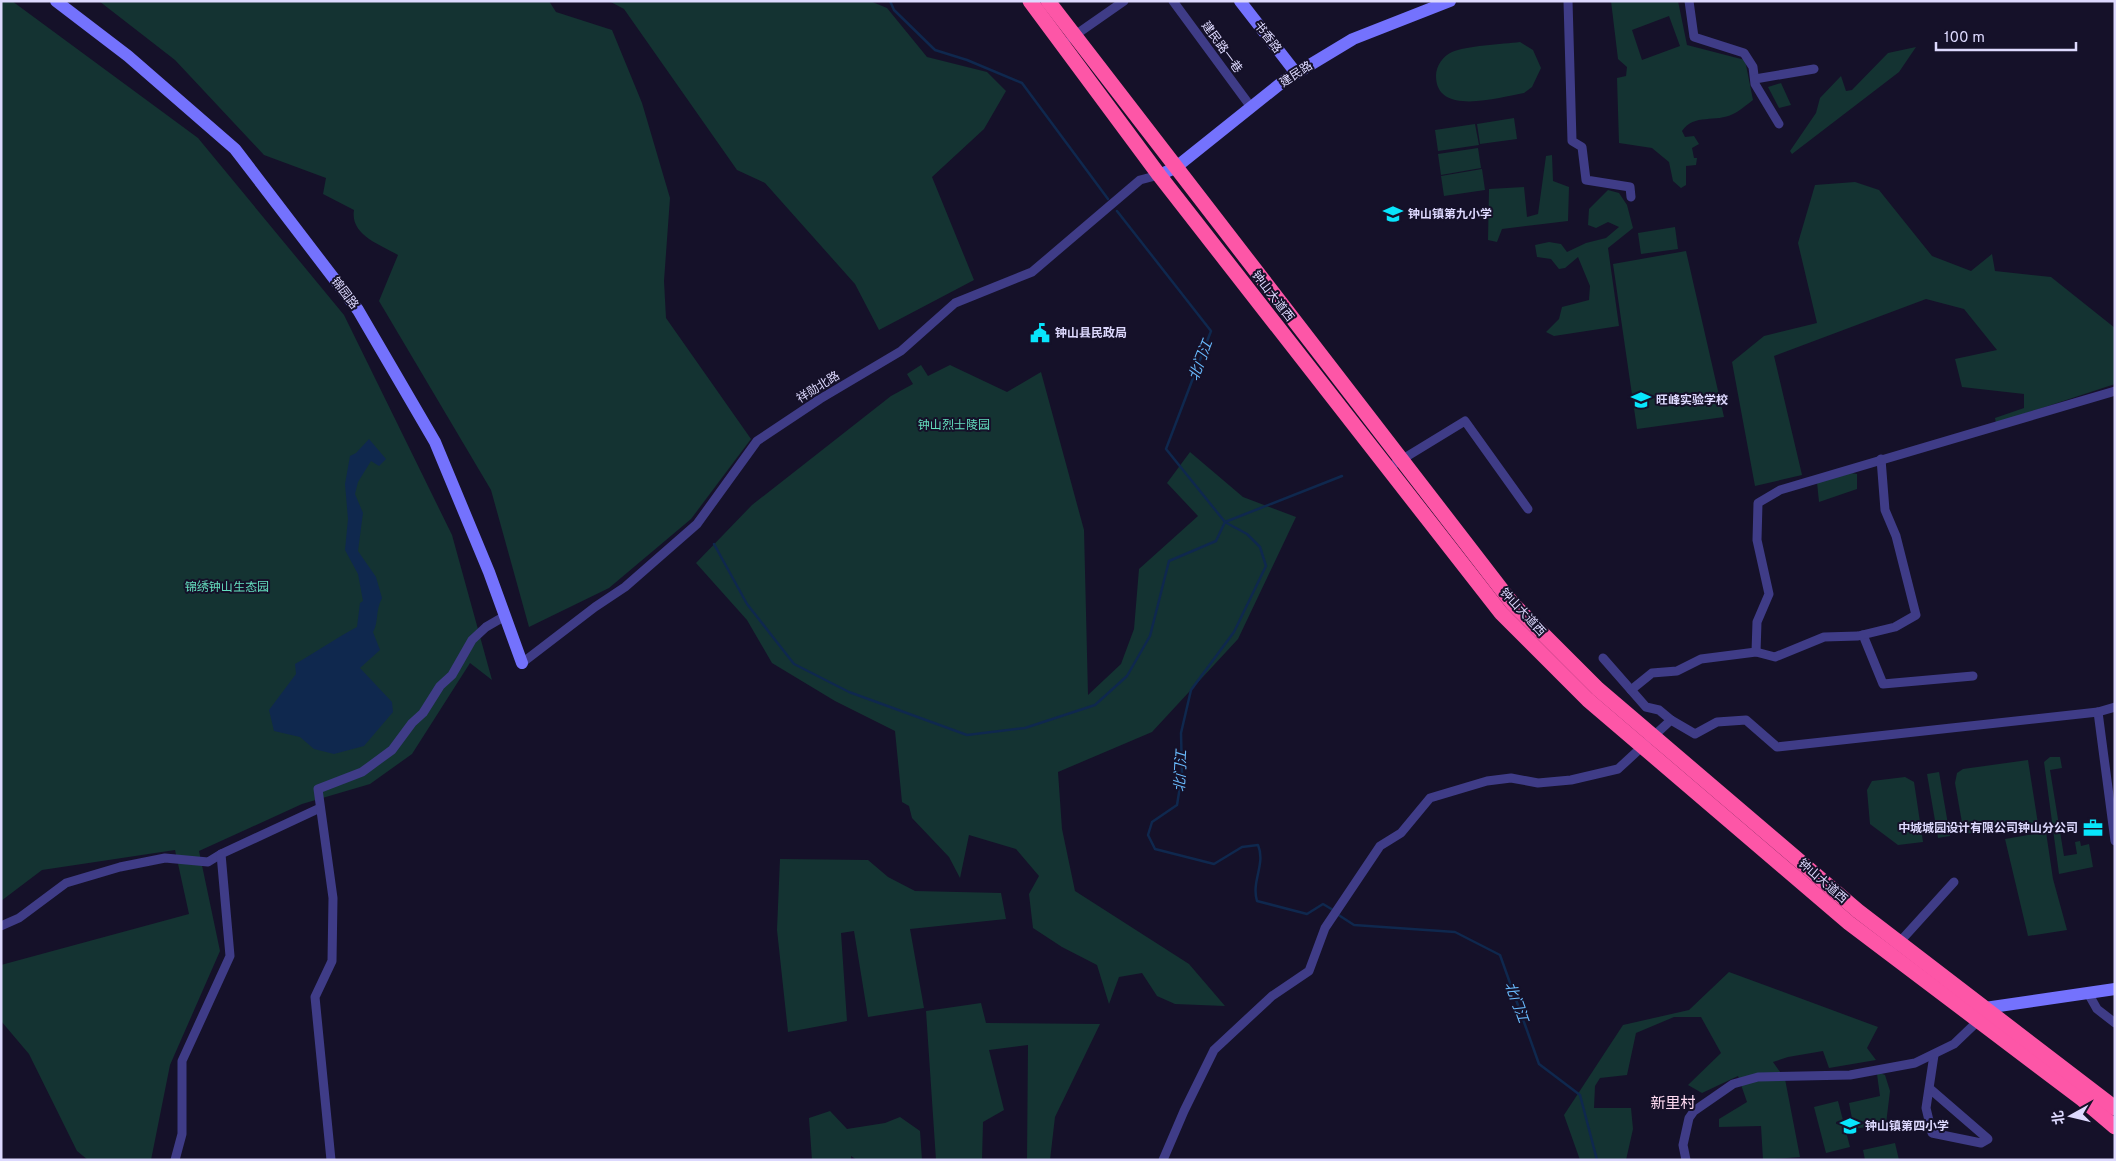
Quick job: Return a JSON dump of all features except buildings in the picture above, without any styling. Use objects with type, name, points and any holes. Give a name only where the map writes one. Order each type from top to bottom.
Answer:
[{"type":"highway","name":"钟山大道西","points":[[1030,1],[1067,40],[1175,168],[1394,464],[1501,613],[1588,700],[1647,741],[1849,923],[1894,948],[1981,1014],[2115,1108]]},
{"type":"highway","name":"钟山大道西","points":[[1048,1],[1067,40],[1160,175],[1394,464]]},
{"type":"highway","name":"钟山大道西","points":[[1981,1014],[2115,1127]]},
{"type":"street","name":"锦园路","points":[[56,1],[128,56],[235,149],[358,310],[435,442],[505,616],[522,664]]},
{"type":"street","points":[[1067,40],[1124,1]]},
{"type":"street","name":"建民路一巷","points":[[1173,1],[1251,107]]},
{"type":"street","name":"书香路","points":[[1240,1],[1296,73]]},
{"type":"street","name":"建民路","points":[[1160,175],[1175,168],[1296,73],[1353,39],[1450,1]]},
{"type":"street","points":[[1568,1],[1572,141],[1582,146],[1586,180],[1630,187],[1631,197]]},
{"type":"street","points":[[1689,1],[1694,37],[1744,53],[1753,67],[1754,80],[1779,124]]},
{"type":"street","points":[[1754,80],[1814,69]]},
{"type":"street","name":"祥勋北路","points":[[522,664],[595,606],[625,587],[698,524],[758,440],[820,399],[901,351],[955,303],[1032,272],[1140,180],[1160,175]]},
{"type":"street","points":[[1756,652],[1757,622],[1769,594],[1757,540],[1758,503],[1780,490],[2115,391]]},
{"type":"street","points":[[1394,464],[1465,421],[1528,509]]},
{"type":"street","points":[[1631,690],[1652,673],[1677,670],[1701,659],[1756,652],[1775,657],[1824,637],[1863,635],[1895,627],[1916,615],[1896,536],[1885,510],[1881,460]]},
{"type":"street","points":[[331,1160],[315,997],[332,961],[333,898],[318,789],[362,772],[392,750],[412,724],[423,714],[440,686],[452,675],[472,640],[486,627],[505,616]]},
{"type":"street","points":[[1863,635],[1883,684],[1973,676]]},
{"type":"street","points":[[1603,658],[1646,707],[1659,710],[1671,720],[1695,734],[1717,722],[1746,720],[1777,748],[2098,712],[2115,707]]},
{"type":"street","points":[[2098,712],[2115,841]]},
{"type":"street","points":[[1163,1160],[1184,1111],[1214,1050],[1272,996],[1309,971],[1330,920],[1380,846],[1401,834],[1430,798],[1487,781],[1511,778],[1538,783],[1571,780],[1618,769],[1671,720]]},
{"type":"street","points":[[1,926],[19,918],[66,883],[120,867],[165,858],[208,862],[221,854],[320,808]]},
{"type":"street","points":[[175,1160],[182,1134],[182,1061],[230,956],[221,854]]},
{"type":"street","points":[[1894,948],[1954,882]]},
{"type":"street","points":[[1686,1160],[1683,1145],[1689,1118],[1694,1110],[1733,1084],[1758,1077],[1850,1075],[1915,1064],[1954,1044],[1981,1014],[2115,989]]},
{"type":"street","points":[[2088,993],[2097,1009],[2115,1023]]},
{"type":"street","points":[[1929,1088],[1988,1139],[1981,1143],[1932,1132],[1926,1108],[1929,1088],[1934,1055]]},
{"type":"green space","name":"锦绣钟山生态园","points":[[1,1],[12,1],[198,138],[344,315],[452,535],[492,680],[470,663],[412,754],[370,784],[302,804],[199,851],[220,951],[170,1065],[151,1160],[88,1160],[77,1151],[29,1054],[1,1021],[1,965],[189,914],[175,850],[42,870],[1,901]]},
{"type":"green space","points":[[99,1],[549,1],[556,12],[612,30],[642,103],[670,198],[664,281],[666,318],[751,439],[691,519],[609,588],[529,627],[491,490],[379,301],[398,255],[375,243],[361,232],[354,219],[354,210],[323,194],[326,178],[264,155],[175,60]]},
{"type":"green space","points":[[609,1],[870,1],[887,8],[927,57],[987,72],[1006,91],[984,129],[932,177],[974,280],[879,330],[855,284],[765,183],[737,170],[624,9]]},
{"type":"green space","points":[[1611,1],[1678,1],[1687,45],[1745,60],[1753,100],[1733,114],[1726,117],[1693,122],[1682,131],[1685,137],[1694,136],[1699,144],[1692,148],[1694,158],[1697,158],[1696,165],[1686,166],[1686,185],[1681,188],[1673,181],[1669,162],[1652,148],[1619,143],[1617,78],[1626,76],[1627,67],[1618,59]],"holes":[[[1669,16],[1680,46],[1642,60],[1632,30]]]},
{"type":"green space","points":[[1520,42],[1533,50],[1541,68],[1532,87],[1524,93],[1471,101],[1446,97],[1439,89],[1436,76],[1437,69],[1446,56],[1452,52],[1466,48]]},
{"type":"green space","points":[[1916,47],[1899,72],[1792,154],[1790,151],[1816,113],[1820,98],[1841,76],[1846,91],[1852,90],[1888,53]]},
{"type":"green space","points":[[1781,83],[1791,105],[1779,108],[1768,87]]},
{"type":"green space","points":[[1514,118],[1517,139],[1480,144],[1477,124]]},
{"type":"green space","points":[[1475,124],[1479,145],[1438,151],[1435,130]]},
{"type":"green space","points":[[1478,148],[1481,168],[1441,175],[1438,154]]},
{"type":"green space","points":[[1552,155],[1553,181],[1569,187],[1568,221],[1502,229],[1497,242],[1488,240],[1489,189],[1524,187],[1527,217],[1538,214],[1546,156]]},
{"type":"green space","points":[[1482,169],[1485,190],[1444,196],[1441,176]]},
{"type":"green space","points":[[1855,182],[1879,190],[1932,256],[1971,271],[1992,254],[1995,271],[2051,277],[2115,328],[2115,384],[1996,423],[1995,418],[2024,408],[2024,394],[1962,387],[1955,359],[1997,350],[1964,309],[1926,299],[1774,356],[1802,475],[1755,486],[1732,362],[1764,336],[1817,323],[1798,243],[1815,185]]},
{"type":"green space","points":[[1608,190],[1619,193],[1627,205],[1633,228],[1608,248],[1619,326],[1554,336],[1546,332],[1559,319],[1562,307],[1589,300],[1590,286],[1578,257],[1565,268],[1559,269],[1551,259],[1537,257],[1535,245],[1549,242],[1561,244],[1567,252],[1586,243],[1606,238],[1619,227],[1608,222],[1596,228],[1588,225],[1589,209]]},
{"type":"green space","points":[[1675,227],[1678,249],[1641,254],[1638,233]]},
{"type":"green space","points":[[1686,251],[1724,417],[1637,429],[1613,264]]},
{"type":"green space","name":"钟山烈士陵园","points":[[921,365],[928,376],[950,365],[1007,392],[1041,372],[1084,530],[1088,695],[1121,664],[1134,629],[1139,569],[1198,516],[1167,483],[1190,452],[1243,497],[1296,517],[1238,639],[1152,732],[1058,772],[1062,829],[1075,891],[1189,964],[1225,1006],[1175,1004],[1157,996],[1142,973],[1119,977],[1109,1004],[1097,965],[1062,947],[1033,928],[1029,894],[1039,876],[1016,849],[969,835],[960,878],[949,857],[912,818],[909,806],[902,802],[895,731],[835,701],[772,663],[747,620],[696,563],[752,505],[891,396],[913,384],[907,374]]},
{"type":"green space","points":[[1851,473],[1857,474],[1857,489],[1819,502],[1817,482]]},
{"type":"green space","points":[[2050,757],[2060,757],[2062,768],[2050,770],[2064,856],[2077,854],[2075,842],[2080,841],[2081,846],[2089,844],[2093,867],[2059,874],[2044,762]]},
{"type":"green space","points":[[2028,760],[2038,824],[1964,834],[1955,783],[1957,773],[1963,769]]},
{"type":"green space","points":[[1939,772],[1950,836],[1938,838],[1927,774]]},
{"type":"green space","points":[[1905,777],[1914,782],[1923,842],[1898,845],[1870,824],[1867,790],[1872,781]]},
{"type":"green space","points":[[2046,832],[2053,879],[2067,930],[2028,936],[2005,839]]},
{"type":"green space","points":[[780,859],[868,860],[888,877],[915,891],[1001,893],[1006,919],[910,929],[924,1008],[868,1017],[854,931],[841,933],[847,1021],[788,1032],[777,930]]},
{"type":"green space","points":[[1729,972],[1878,1027],[1867,1048],[1876,1060],[1829,1068],[1823,1051],[1788,1057],[1773,1062],[1785,1079],[1800,1157],[1763,1160],[1761,1126],[1719,1127],[1719,1119],[1747,1102],[1738,1076],[1702,1093],[1688,1085],[1721,1053],[1701,1017],[1674,1017],[1636,1033],[1627,1075],[1600,1078],[1595,1086],[1594,1108],[1631,1108],[1633,1129],[1626,1160],[1580,1160],[1564,1115],[1623,1025],[1689,1010]]},
{"type":"green space","points":[[981,1003],[986,1023],[1100,1024],[1055,1117],[1050,1160],[1027,1160],[1028,1045],[989,1050],[1004,1110],[983,1122],[982,1160],[936,1160],[926,1011]]},
{"type":"green space","points":[[1877,1074],[1885,1075],[1890,1091],[1886,1124],[1854,1129],[1849,1103],[1880,1096]]},
{"type":"green space","points":[[1838,1101],[1850,1147],[1826,1153],[1814,1107]]},
{"type":"green space","points":[[830,1111],[847,1129],[885,1123],[900,1117],[920,1131],[922,1160],[857,1160],[851,1156],[851,1160],[812,1160],[809,1118]]},
{"type":"green space","points":[[1895,1143],[1899,1160],[1865,1160],[1863,1150]]},
{"type":"water","points":[[369,439],[386,459],[379,466],[371,461],[358,482],[355,494],[363,513],[358,551],[376,577],[382,598],[378,607],[373,632],[380,650],[360,668],[392,702],[393,712],[364,746],[334,754],[314,749],[300,737],[274,731],[269,710],[296,674],[295,664],[357,627],[360,603],[363,601],[358,574],[345,550],[348,519],[345,484],[350,456],[356,453]]},
{"type":"waterway","name":"北门江","points":[[890,1],[894,10],[935,50],[967,60],[1022,83],[1108,199]]},
{"type":"waterway","name":"北门江","points":[[1117,211],[1211,331],[1166,449],[1225,522],[1247,534],[1260,547],[1266,566],[1234,632],[1191,690],[1181,733],[1182,774],[1177,805],[1152,822],[1148,835],[1155,849],[1214,864],[1242,847],[1258,845],[1260,866],[1256,886],[1257,901],[1307,914],[1323,904],[1333,910]]},
{"type":"waterway","points":[[714,544],[747,604],[794,664],[849,692],[967,735],[1025,728],[1095,705],[1127,676],[1150,636],[1169,561],[1216,541],[1225,522],[1342,476]]},
{"type":"waterway","name":"北门江","points":[[1337,914],[1354,925],[1455,932],[1500,955],[1539,1064],[1580,1095],[1597,1160]]},
{"type":"place","name":"钟山镇第九小学","points":[[1393,214]]},
{"type":"place","name":"钟山县民政局","points":[[1040,333]]},
{"type":"place","name":"旺峰实验学校","points":[[1641,400]]},
{"type":"place","name":"中城城园设计有限公司钟山分公司","points":[[2093,828]]},
{"type":"place","name":"钟山镇第四小学","points":[[1850,1126]]},
{"type":"district","name":"新里村","points":[[1673,1103]]}]
